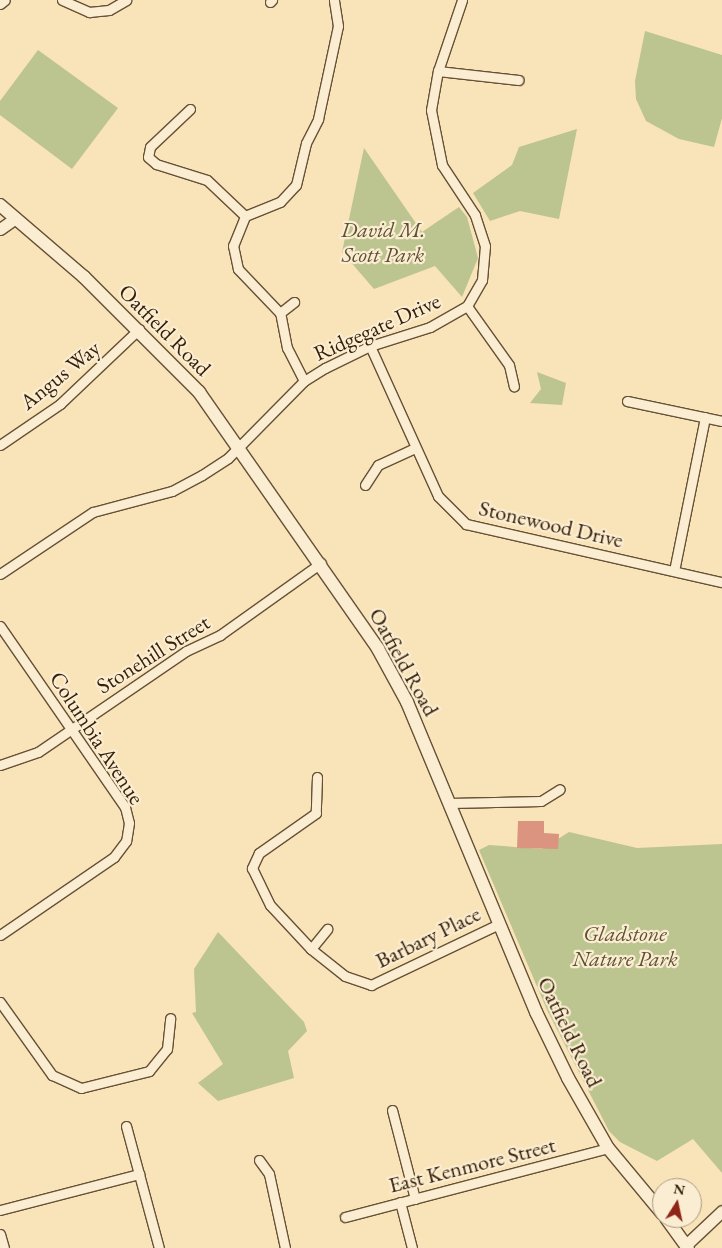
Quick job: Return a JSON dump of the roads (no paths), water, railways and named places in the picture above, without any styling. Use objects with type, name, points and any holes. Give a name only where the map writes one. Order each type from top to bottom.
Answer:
[{"type":"main road","name":"Oatfield Road","points":[[0,205],[139,329],[199,392],[320,563],[400,687],[540,1021],[608,1148],[652,1201]]},
{"type":"main road","points":[[674,1228],[687,1246]]},
{"type":"street","points":[[0,4],[5,0]]},
{"type":"street","points":[[62,0],[89,12],[109,10],[126,0]]},
{"type":"street","points":[[304,381],[288,348],[280,313],[234,260],[233,246],[245,216],[280,202],[296,185],[306,143],[318,119],[338,26],[334,0]]},
{"type":"street","name":"Ridgegate Drive","points":[[0,574],[80,518],[109,505],[172,491],[239,446],[304,381],[370,346],[430,327],[467,306],[482,280],[485,246],[475,216],[449,179],[436,147],[431,110],[438,71],[462,0]]},
{"type":"street","points":[[438,71],[518,80]]},
{"type":"street","points":[[190,109],[150,147],[148,157],[156,164],[207,180],[245,216]]},
{"type":"street","points":[[0,229],[16,218]]},
{"type":"street","points":[[280,313],[294,302]]},
{"type":"street","points":[[467,306],[509,365],[514,386]]},
{"type":"street","name":"Angus Way","points":[[0,445],[60,404],[139,329]]},
{"type":"street","name":"Stonewood Drive","points":[[370,346],[414,448],[438,496],[466,524],[722,582]]},
{"type":"street","points":[[627,401],[722,421]]},
{"type":"street","points":[[674,571],[705,418]]},
{"type":"street","points":[[366,485],[378,465],[414,448]]},
{"type":"street","name":"Stonehill Street","points":[[0,765],[28,758],[186,651],[220,635],[320,563]]},
{"type":"street","name":"Columbia Avenue","points":[[0,626],[125,807],[129,823],[126,841],[114,857],[0,936]]},
{"type":"street","name":"Barbary Place","points":[[317,777],[316,813],[259,853],[252,868],[270,905],[311,949],[345,976],[371,985],[499,924]]},
{"type":"street","points":[[450,803],[541,801],[560,789]]},
{"type":"street","points":[[311,949],[328,929]]},
{"type":"street","points":[[0,1002],[52,1075],[81,1088],[149,1071],[167,1049],[170,1018]]},
{"type":"street","points":[[392,1110],[415,1198]]},
{"type":"street","points":[[126,1126],[159,1248]]},
{"type":"street","name":"East Kenmore Street","points":[[345,1217],[608,1148]]},
{"type":"street","points":[[259,1160],[269,1174],[285,1248]]},
{"type":"street","points":[[0,1210],[139,1174]]},
{"type":"street","points":[[400,1202],[412,1248]]},
{"type":"street","points":[[687,1246],[722,1211]]},
{"type":"street","points":[[0,1234],[4,1248]]},
{"type":"park label","name":"David M. Scott Park","points":[[383,242]]},
{"type":"park label","name":"Gladstone Nature Park","points":[[625,946]]}]
